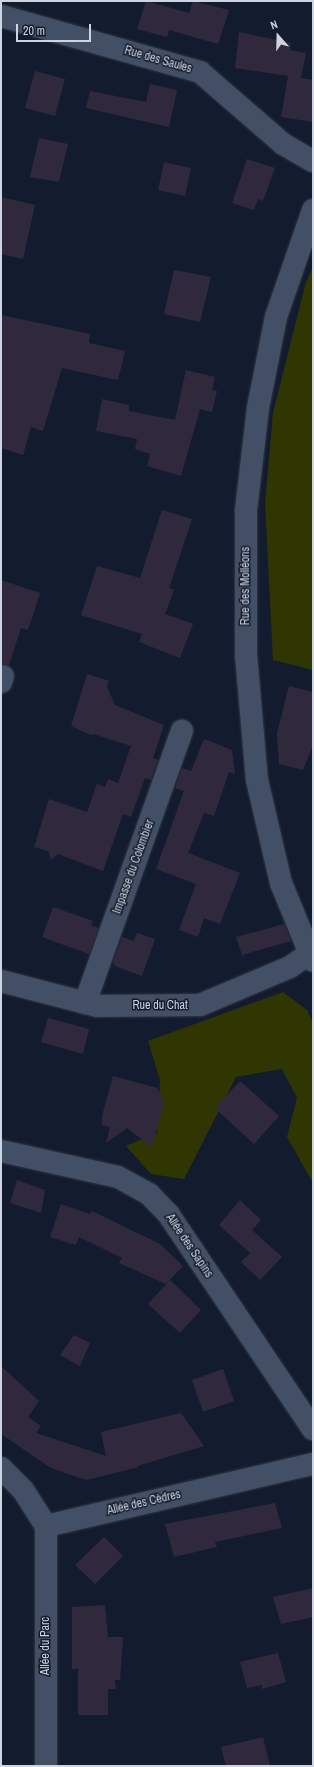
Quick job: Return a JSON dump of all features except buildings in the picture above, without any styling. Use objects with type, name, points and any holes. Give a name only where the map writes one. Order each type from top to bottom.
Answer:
[{"type":"street","name":"Rue des Saules","points":[[1,16],[200,72],[283,144],[313,161]]},
{"type":"street","name":"Rue des Molléons","points":[[312,956],[282,883],[257,780],[246,655],[246,510],[258,408],[276,317],[313,210]]},
{"type":"street","name":"Impasse du Colombier","points":[[85,1003],[182,731]]},
{"type":"street","name":"Rue du Chat","points":[[1,981],[96,1006],[200,1005],[290,967],[312,956]]},
{"type":"street","name":"Allée des Sapins","points":[[1,1151],[118,1177],[149,1194],[169,1215],[313,1429]]},
{"type":"street","name":"Allée des Cèdres","points":[[46,1526],[313,1464]]},
{"type":"street","points":[[1,1468],[24,1490],[46,1526]]},
{"type":"street","name":"Allée du Parc","points":[[46,1526],[46,1766]]},
{"type":"green space","points":[[313,267],[313,670],[273,660],[265,503],[273,413],[306,282]]},
{"type":"green space","points":[[283,992],[307,1010],[313,1023],[313,1183],[287,1137],[297,1098],[282,1069],[236,1077],[184,1179],[151,1174],[126,1146],[157,1133],[160,1080],[148,1041]]}]
